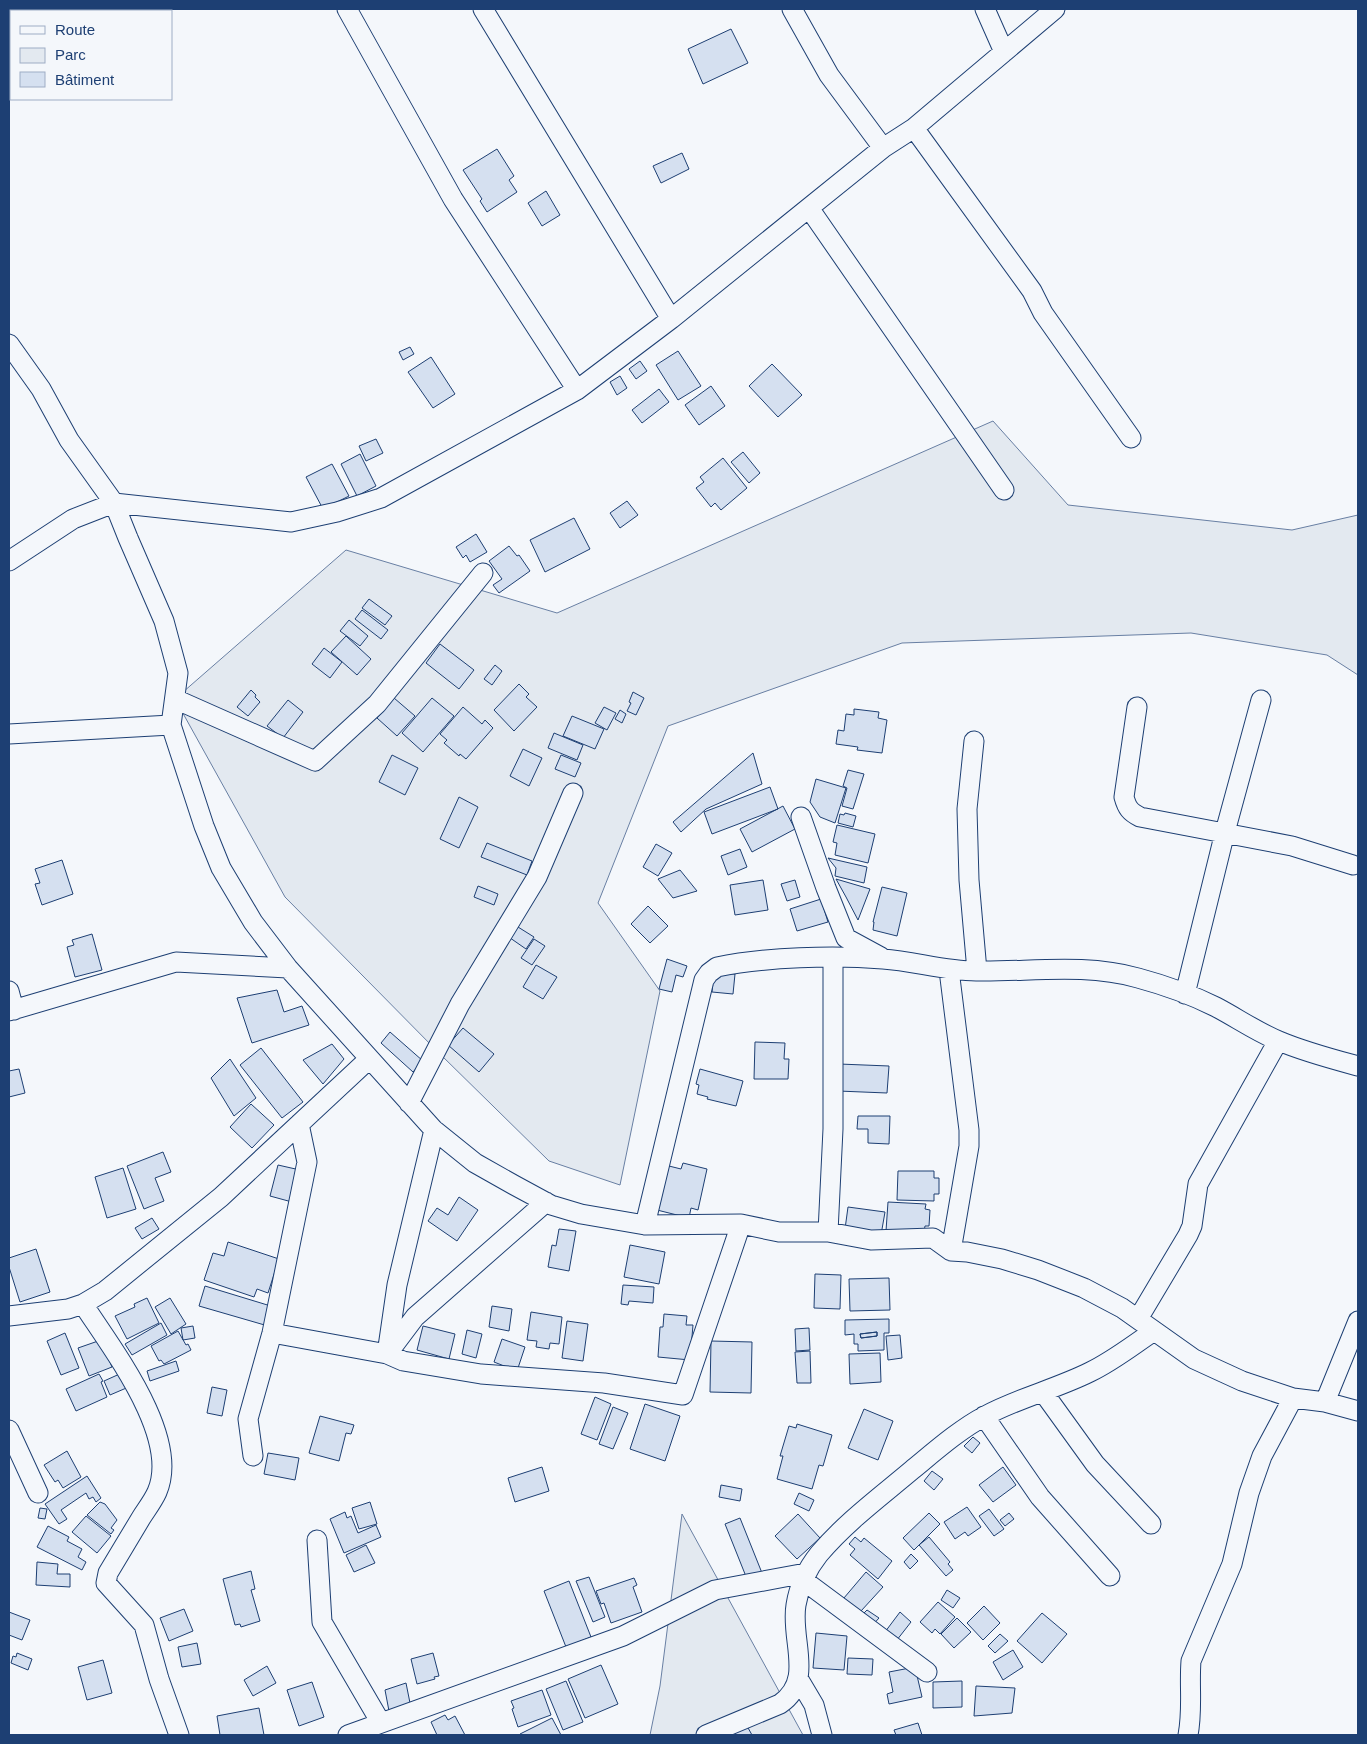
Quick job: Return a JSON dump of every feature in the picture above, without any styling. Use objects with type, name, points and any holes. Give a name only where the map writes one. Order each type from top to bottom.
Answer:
[{"type":"street","points":[[347,9],[453,200],[577,390]]},
{"type":"street","points":[[483,9],[671,319]]},
{"type":"street","points":[[792,9],[829,75],[883,148]]},
{"type":"street","points":[[984,9],[1004,52]]},
{"type":"street","points":[[9,561],[73,519],[114,503],[291,522],[337,512],[381,498],[577,390],[671,319],[883,148],[914,128],[1054,9]]},
{"type":"street","points":[[914,128],[1032,292],[1043,313],[1132,438]]},
{"type":"street","points":[[809,208],[1004,490]]},
{"type":"street","points":[[9,344],[41,389],[69,440],[114,503],[164,621],[178,673],[171,725],[204,826],[221,868],[253,922],[288,968],[434,1130],[475,1163],[546,1202],[581,1214],[645,1225],[741,1224],[779,1232],[828,1232],[871,1240],[933,1238],[951,1251],[1002,1259],[1038,1270],[1084,1288],[1122,1308],[1194,1359],[1242,1381],[1293,1398],[1325,1402],[1358,1411]]},
{"type":"street","points":[[175,699],[315,760],[377,704],[483,573]]},
{"type":"street","points":[[1185,994],[1225,832],[1261,700]]},
{"type":"street","points":[[1137,708],[1124,797],[1130,812],[1140,817],[1292,846],[1353,864]]},
{"type":"street","points":[[9,734],[171,725]]},
{"type":"street","points":[[974,741],[967,809],[969,880],[977,971]]},
{"type":"street","points":[[410,1103],[460,1004],[537,877],[574,793]]},
{"type":"street","points":[[801,817],[846,938],[884,959]]},
{"type":"street","points":[[828,1232],[833,1129],[833,958]]},
{"type":"street","points":[[645,1225],[704,980],[717,967],[779,960],[833,958],[884,959],[949,970],[1081,968],[1137,978],[1185,994],[1278,1041],[1313,1054],[1358,1066]]},
{"type":"street","points":[[9,991],[11,1011],[176,962],[288,968]]},
{"type":"street","points":[[949,970],[969,1138],[951,1251]]},
{"type":"street","points":[[1138,1320],[1192,1226],[1198,1184],[1278,1041]]},
{"type":"street","points":[[9,1316],[52,1312],[83,1304],[105,1291],[221,1198],[369,1058]]},
{"type":"street","points":[[253,1456],[248,1419],[272,1333],[308,1162],[299,1124]]},
{"type":"street","points":[[387,1354],[397,1285],[434,1130]]},
{"type":"street","points":[[387,1354],[415,1317],[546,1202]]},
{"type":"street","points":[[272,1333],[387,1354],[403,1361],[481,1374],[604,1383],[682,1395],[741,1224]]},
{"type":"street","points":[[83,1304],[136,1387],[158,1435],[163,1461],[162,1476],[157,1492],[108,1573],[106,1583],[144,1625],[159,1678],[179,1735]]},
{"type":"street","points":[[1325,1402],[1358,1321]]},
{"type":"street","points":[[706,1735],[780,1704],[795,1689],[798,1678],[795,1616],[798,1596],[804,1577],[842,1528],[930,1456],[984,1416],[1091,1372],[1113,1360],[1154,1331]]},
{"type":"street","points":[[1043,1392],[1095,1464],[1151,1524]]},
{"type":"street","points":[[1188,1735],[1192,1661],[1232,1564],[1249,1493],[1262,1456],[1293,1398]]},
{"type":"street","points":[[984,1416],[1040,1497],[1110,1576]]},
{"type":"street","points":[[9,1430],[38,1493]]},
{"type":"street","points":[[317,1540],[322,1622],[381,1723]]},
{"type":"street","points":[[348,1735],[623,1636],[716,1590],[804,1577],[927,1672]]},
{"type":"street","points":[[798,1678],[814,1705],[822,1735]]},
{"type":"green space","points":[[993,421],[1068,505],[1292,530],[1358,515],[1358,675],[1327,655],[1191,633],[902,643],[668,726],[598,903],[660,991],[620,1185],[549,1161],[285,897],[175,699],[346,550],[557,613]]},
{"type":"green space","points":[[682,1514],[803,1735],[650,1735],[660,1686]]},
{"type":"building","points":[[731,29],[748,63],[703,84],[688,49]]},
{"type":"building","points":[[497,149],[514,176],[509,180],[517,192],[487,212],[480,201],[482,199],[463,170]]},
{"type":"building","points":[[682,153],[689,169],[661,183],[653,166]]},
{"type":"building","points":[[546,191],[560,215],[542,226],[528,203]]},
{"type":"building","points":[[410,347],[414,354],[403,360],[399,352]]},
{"type":"building","points":[[678,351],[701,386],[678,400],[656,365]]},
{"type":"building","points":[[431,357],[455,394],[433,408],[408,372]]},
{"type":"building","points":[[640,361],[647,371],[636,379],[629,369]]},
{"type":"building","points":[[772,364],[802,395],[778,417],[749,386]]},
{"type":"building","points":[[620,376],[627,388],[617,395],[610,382]]},
{"type":"building","points":[[711,386],[725,406],[699,425],[685,405]]},
{"type":"building","points":[[659,389],[669,402],[642,423],[632,410]]},
{"type":"building","points":[[376,439],[383,453],[366,461],[359,446]]},
{"type":"building","points":[[743,452],[760,473],[749,483],[731,462]]},
{"type":"building","points":[[360,454],[376,486],[357,496],[341,464]]},
{"type":"building","points":[[723,458],[747,488],[721,510],[715,503],[711,507],[696,488],[704,482],[700,477]]},
{"type":"building","points":[[332,464],[349,496],[323,509],[306,477]]},
{"type":"building","points":[[627,501],[638,515],[620,528],[610,513]]},
{"type":"building","points":[[574,518],[590,549],[545,572],[530,540]]},
{"type":"building","points":[[476,534],[487,552],[470,562],[466,555],[463,558],[456,547]]},
{"type":"building","points":[[509,546],[517,556],[519,555],[530,571],[499,593],[493,585],[502,579],[489,561]]},
{"type":"building","points":[[369,599],[392,616],[385,625],[362,608]]},
{"type":"building","points":[[362,610],[388,630],[381,639],[355,619]]},
{"type":"building","points":[[349,620],[368,636],[360,646],[340,631]]},
{"type":"building","points":[[346,636],[371,659],[357,675],[331,652]]},
{"type":"building","points":[[440,644],[474,670],[459,689],[426,663]]},
{"type":"building","points":[[324,648],[342,662],[330,678],[312,664]]},
{"type":"building","points":[[495,665],[502,671],[492,685],[484,679]]},
{"type":"building","points":[[519,684],[529,694],[526,697],[537,707],[514,731],[494,710]]},
{"type":"building","points":[[251,690],[260,702],[248,716],[237,707]]},
{"type":"building","points":[[633,692],[644,698],[636,715],[627,711]]},
{"type":"building","points":[[394,698],[415,716],[397,736],[377,718]]},
{"type":"building","points":[[432,698],[454,716],[423,752],[402,733]]},
{"type":"building","points":[[288,700],[303,712],[283,738],[267,726]]},
{"type":"building","points":[[463,707],[482,724],[485,720],[493,728],[466,759],[460,754],[459,756],[444,743],[447,740],[440,734]]},
{"type":"building","points":[[604,707],[616,713],[607,730],[595,723]]},
{"type":"building","points":[[854,709],[879,712],[878,718],[887,720],[882,753],[857,750],[858,747],[836,744],[838,730],[844,731],[846,714],[854,715]]},
{"type":"building","points":[[620,710],[626,714],[622,723],[615,719]]},
{"type":"building","points":[[572,716],[604,729],[595,749],[563,736]]},
{"type":"building","points":[[554,733],[583,745],[577,760],[548,748]]},
{"type":"building","points":[[523,749],[542,758],[529,786],[510,776]]},
{"type":"building","points":[[753,753],[762,784],[706,809],[681,832],[673,822]]},
{"type":"building","points":[[392,755],[418,768],[405,795],[379,782]]},
{"type":"building","points":[[561,755],[581,763],[575,777],[555,769]]},
{"type":"building","points":[[848,770],[864,774],[853,809],[842,806],[847,788],[843,786]]},
{"type":"building","points":[[816,779],[846,788],[835,823],[820,817],[810,802]]},
{"type":"building","points":[[770,787],[778,809],[712,834],[704,812]]},
{"type":"building","points":[[459,797],[478,807],[459,848],[440,839]]},
{"type":"building","points":[[783,806],[795,829],[752,852],[740,829]]},
{"type":"building","points":[[845,813],[856,816],[853,827],[838,823],[840,814],[844,815]]},
{"type":"building","points":[[837,825],[875,834],[868,863],[835,855],[837,843],[833,842]]},
{"type":"building","points":[[487,843],[532,861],[527,875],[481,857]]},
{"type":"building","points":[[656,844],[672,853],[658,876],[643,867]]},
{"type":"building","points":[[740,849],[747,867],[728,875],[721,856]]},
{"type":"building","points":[[828,858],[867,867],[864,883],[835,876],[836,868]]},
{"type":"building","points":[[62,860],[73,894],[42,905],[35,884],[40,883],[35,869]]},
{"type":"building","points":[[680,870],[697,891],[673,898],[658,879]]},
{"type":"building","points":[[836,879],[870,889],[858,920],[846,897]]},
{"type":"building","points":[[763,880],[768,910],[735,915],[730,885]]},
{"type":"building","points":[[795,880],[800,897],[787,901],[781,884]]},
{"type":"building","points":[[478,886],[498,894],[494,905],[474,897]]},
{"type":"building","points":[[882,887],[907,893],[897,936],[873,930],[873,922]]},
{"type":"building","points":[[821,899],[828,922],[797,931],[790,909]]},
{"type":"building","points":[[648,906],[668,926],[650,943],[631,924]]},
{"type":"building","points":[[510,922],[534,937],[526,949],[503,933]]},
{"type":"building","points":[[92,934],[102,970],[75,977],[67,947],[74,945],[72,940]]},
{"type":"building","points":[[534,939],[545,946],[532,965],[521,958]]},
{"type":"building","points":[[667,959],[687,966],[683,977],[676,975],[672,992],[659,989]]},
{"type":"building","points":[[536,965],[557,977],[543,999],[523,987]]},
{"type":"building","points":[[714,972],[735,974],[733,994],[712,992]]},
{"type":"building","points":[[277,990],[284,1012],[302,1006],[309,1025],[252,1043],[237,998]]},
{"type":"building","points":[[463,1028],[494,1054],[479,1072],[448,1045]]},
{"type":"building","points":[[390,1032],[423,1061],[413,1072],[381,1043]]},
{"type":"building","points":[[755,1042],[785,1043],[784,1059],[789,1059],[788,1079],[754,1079]]},
{"type":"building","points":[[332,1044],[344,1059],[323,1084],[303,1060]]},
{"type":"building","points":[[261,1048],[303,1102],[282,1118],[240,1065]]},
{"type":"building","points":[[230,1059],[256,1098],[234,1116],[211,1078]]},
{"type":"building","points":[[839,1064],[889,1066],[887,1093],[838,1091]]},
{"type":"building","points":[[19,1069],[25,1093],[9,1097],[9,1071]]},
{"type":"building","points":[[700,1069],[743,1081],[736,1106],[707,1099],[708,1097],[697,1094],[699,1085],[696,1084]]},
{"type":"building","points":[[251,1104],[274,1125],[252,1148],[230,1127]]},
{"type":"building","points":[[858,1116],[890,1116],[889,1144],[868,1143],[868,1129],[857,1129]]},
{"type":"building","points":[[163,1152],[171,1172],[155,1178],[164,1201],[144,1209],[127,1166]]},
{"type":"building","points":[[683,1163],[707,1169],[698,1210],[691,1208],[689,1218],[657,1210],[665,1165],[681,1169]]},
{"type":"building","points":[[278,1165],[300,1170],[292,1202],[270,1196]]},
{"type":"building","points":[[123,1168],[136,1209],[107,1218],[95,1177]]},
{"type":"building","points":[[898,1171],[934,1171],[934,1178],[939,1178],[939,1194],[934,1194],[934,1201],[897,1200]]},
{"type":"building","points":[[459,1197],[478,1210],[457,1241],[428,1221],[437,1208],[448,1215]]},
{"type":"building","points":[[888,1202],[926,1204],[925,1209],[930,1210],[929,1226],[925,1226],[924,1232],[886,1231]]},
{"type":"building","points":[[848,1207],[885,1212],[881,1235],[845,1229]]},
{"type":"building","points":[[152,1218],[159,1229],[142,1239],[135,1228]]},
{"type":"building","points":[[559,1229],[576,1231],[569,1271],[548,1267],[552,1245],[556,1246]]},
{"type":"building","points":[[228,1242],[279,1259],[268,1293],[257,1289],[254,1297],[204,1280],[213,1253],[224,1256]]},
{"type":"building","points":[[630,1245],[665,1252],[659,1284],[624,1277]]},
{"type":"building","points":[[36,1249],[50,1292],[20,1302],[9,1267],[9,1258]]},
{"type":"building","points":[[815,1274],[841,1275],[840,1309],[814,1308]]},
{"type":"building","points":[[889,1278],[890,1310],[850,1311],[849,1279]]},
{"type":"building","points":[[623,1285],[654,1287],[653,1303],[629,1301],[628,1305],[621,1304]]},
{"type":"building","points":[[205,1286],[274,1307],[268,1326],[199,1306]]},
{"type":"building","points":[[147,1298],[159,1323],[127,1339],[115,1316],[135,1307],[134,1304]]},
{"type":"building","points":[[170,1298],[186,1324],[171,1334],[155,1307]]},
{"type":"building","points":[[492,1306],[512,1309],[509,1331],[489,1327]]},
{"type":"building","points":[[531,1312],[562,1317],[559,1344],[550,1343],[549,1349],[536,1347],[537,1341],[527,1340]]},
{"type":"building","points":[[664,1314],[687,1316],[686,1325],[693,1325],[690,1360],[658,1357],[660,1327],[663,1327]]},
{"type":"building","points":[[889,1319],[889,1333],[884,1333],[884,1350],[858,1351],[858,1344],[854,1344],[854,1334],[845,1335],[845,1320]],"holes":[[[877,1332],[877,1336],[861,1338],[860,1334]]]},
{"type":"building","points":[[567,1321],[588,1324],[583,1361],[562,1358]]},
{"type":"building","points":[[161,1323],[167,1335],[132,1355],[125,1344]]},
{"type":"building","points":[[193,1326],[195,1338],[183,1340],[181,1328]]},
{"type":"building","points":[[423,1326],[455,1334],[449,1359],[417,1350]]},
{"type":"building","points":[[809,1328],[810,1350],[796,1351],[795,1329]]},
{"type":"building","points":[[467,1330],[482,1334],[476,1358],[462,1354]]},
{"type":"building","points":[[178,1331],[191,1350],[164,1364],[161,1360],[159,1361],[151,1346]]},
{"type":"building","points":[[877,1332],[877,1336],[861,1338],[860,1334]]},
{"type":"building","points":[[65,1333],[79,1368],[61,1375],[47,1341]]},
{"type":"building","points":[[900,1335],[902,1358],[888,1360],[886,1336]]},
{"type":"building","points":[[502,1339],[525,1347],[517,1371],[494,1362]]},
{"type":"building","points":[[101,1340],[112,1367],[89,1376],[78,1348]]},
{"type":"building","points":[[711,1341],[752,1342],[751,1393],[710,1392]]},
{"type":"building","points":[[810,1351],[811,1383],[797,1383],[795,1352]]},
{"type":"building","points":[[880,1353],[881,1382],[850,1384],[849,1354]]},
{"type":"building","points":[[176,1361],[179,1371],[150,1381],[147,1371]]},
{"type":"building","points":[[124,1372],[131,1386],[110,1395],[104,1381]]},
{"type":"building","points":[[99,1374],[107,1397],[76,1411],[66,1389]]},
{"type":"building","points":[[212,1387],[227,1390],[222,1416],[207,1413]]},
{"type":"building","points":[[595,1397],[611,1404],[597,1440],[581,1434]]},
{"type":"building","points":[[645,1404],[680,1416],[665,1461],[630,1449]]},
{"type":"building","points":[[613,1407],[628,1413],[613,1449],[599,1444]]},
{"type":"building","points":[[864,1409],[893,1421],[878,1460],[848,1448]]},
{"type":"building","points":[[320,1416],[354,1425],[351,1434],[346,1433],[339,1461],[309,1453]]},
{"type":"building","points":[[797,1424],[832,1435],[823,1466],[819,1465],[812,1489],[777,1479],[783,1456],[780,1456],[789,1426],[796,1428]]},
{"type":"building","points":[[973,1437],[980,1443],[972,1453],[964,1446]]},
{"type":"building","points":[[67,1451],[81,1477],[63,1488],[58,1480],[55,1482],[44,1465]]},
{"type":"building","points":[[268,1453],[299,1458],[295,1480],[264,1474]]},
{"type":"building","points":[[542,1467],[549,1491],[515,1502],[508,1478]]},
{"type":"building","points":[[1003,1467],[1016,1485],[993,1502],[979,1485]]},
{"type":"building","points":[[932,1471],[943,1479],[934,1490],[924,1481]]},
{"type":"building","points":[[87,1476],[101,1498],[96,1502],[93,1497],[89,1499],[86,1493],[61,1510],[67,1519],[59,1524],[45,1504]]},
{"type":"building","points":[[721,1485],[742,1489],[740,1501],[719,1497]]},
{"type":"building","points":[[799,1493],[814,1500],[809,1511],[794,1504]]},
{"type":"building","points":[[100,1502],[105,1504],[117,1520],[111,1528],[114,1530],[111,1534],[87,1515]]},
{"type":"building","points":[[370,1502],[377,1524],[359,1529],[352,1508]]},
{"type":"building","points":[[967,1507],[981,1527],[968,1536],[965,1532],[955,1539],[944,1522]]},
{"type":"building","points":[[40,1508],[47,1509],[45,1519],[38,1518]]},
{"type":"building","points":[[989,1509],[1004,1529],[994,1536],[979,1516]]},
{"type":"building","points":[[345,1512],[347,1518],[351,1516],[358,1533],[376,1525],[381,1537],[344,1553],[330,1519]]},
{"type":"building","points":[[929,1513],[940,1524],[914,1550],[903,1538]]},
{"type":"building","points":[[1009,1513],[1014,1519],[1005,1526],[1000,1520]]},
{"type":"building","points":[[798,1514],[820,1538],[797,1559],[775,1536]]},
{"type":"building","points":[[86,1516],[111,1536],[97,1553],[72,1532]]},
{"type":"building","points":[[740,1518],[762,1573],[747,1579],[725,1524]]},
{"type":"building","points":[[48,1526],[69,1537],[67,1541],[82,1549],[78,1557],[86,1562],[82,1570],[37,1547]]},
{"type":"building","points":[[855,1537],[861,1542],[864,1538],[892,1561],[878,1579],[850,1555],[855,1549],[849,1544]]},
{"type":"building","points":[[929,1537],[950,1562],[948,1564],[953,1570],[946,1576],[919,1545]]},
{"type":"building","points":[[366,1545],[375,1563],[354,1572],[346,1555]]},
{"type":"building","points":[[911,1554],[918,1561],[910,1569],[904,1562]]},
{"type":"building","points":[[37,1562],[58,1564],[57,1574],[70,1574],[70,1587],[36,1585]]},
{"type":"building","points":[[251,1571],[255,1589],[251,1590],[260,1621],[241,1627],[240,1624],[235,1625],[223,1579]]},
{"type":"building","points":[[866,1572],[883,1587],[861,1611],[864,1613],[867,1610],[879,1618],[870,1628],[838,1605]]},
{"type":"building","points":[[589,1577],[605,1617],[593,1622],[576,1581]]},
{"type":"building","points":[[634,1578],[637,1585],[633,1587],[642,1612],[611,1623],[604,1603],[601,1604],[596,1591]]},
{"type":"building","points":[[569,1581],[591,1637],[566,1647],[544,1591]]},
{"type":"building","points":[[947,1590],[960,1598],[953,1608],[941,1600]]},
{"type":"building","points":[[938,1602],[955,1617],[940,1634],[935,1629],[932,1633],[920,1622]]},
{"type":"building","points":[[984,1606],[1000,1623],[983,1640],[967,1623]]},
{"type":"building","points":[[184,1609],[193,1631],[169,1641],[160,1618]]},
{"type":"building","points":[[9,1612],[30,1620],[22,1640],[9,1635]]},
{"type":"building","points":[[900,1612],[911,1622],[893,1645],[882,1636]]},
{"type":"building","points":[[1042,1613],[1067,1634],[1042,1663],[1017,1641]]},
{"type":"building","points":[[957,1618],[971,1632],[954,1648],[941,1634]]},
{"type":"building","points":[[816,1633],[847,1636],[844,1670],[813,1668]]},
{"type":"building","points":[[1000,1634],[1008,1641],[995,1653],[988,1646]]},
{"type":"building","points":[[197,1643],[201,1664],[182,1667],[178,1647]]},
{"type":"building","points":[[1013,1650],[1023,1667],[1003,1680],[993,1662]]},
{"type":"building","points":[[17,1653],[32,1659],[28,1670],[11,1663],[13,1656],[16,1657]]},
{"type":"building","points":[[433,1653],[439,1676],[417,1684],[411,1659]]},
{"type":"building","points":[[848,1658],[873,1659],[872,1675],[847,1674]]},
{"type":"building","points":[[103,1660],[112,1693],[87,1700],[78,1667]]},
{"type":"building","points":[[601,1665],[618,1704],[585,1718],[568,1679]]},
{"type":"building","points":[[267,1666],[276,1683],[253,1696],[244,1680]]},
{"type":"building","points":[[915,1667],[922,1697],[889,1704],[887,1694],[893,1692],[889,1672]]},
{"type":"building","points":[[566,1681],[583,1722],[563,1730],[546,1689]]},
{"type":"building","points":[[962,1681],[962,1707],[933,1708],[933,1682]]},
{"type":"building","points":[[312,1682],[324,1717],[299,1726],[287,1690]]},
{"type":"building","points":[[406,1683],[410,1703],[389,1711],[385,1690]]},
{"type":"building","points":[[976,1686],[1015,1688],[1012,1713],[974,1716]]},
{"type":"building","points":[[542,1690],[551,1715],[518,1727],[511,1701]]},
{"type":"building","points":[[259,1708],[264,1735],[220,1735],[217,1716]]},
{"type":"building","points":[[445,1715],[448,1720],[455,1716],[465,1735],[437,1735],[431,1722]]},
{"type":"building","points":[[552,1718],[561,1735],[520,1734]]},
{"type":"building","points":[[918,1723],[922,1735],[896,1735],[894,1730]]},
{"type":"building","points":[[747,1726],[752,1735],[731,1735]]}]
